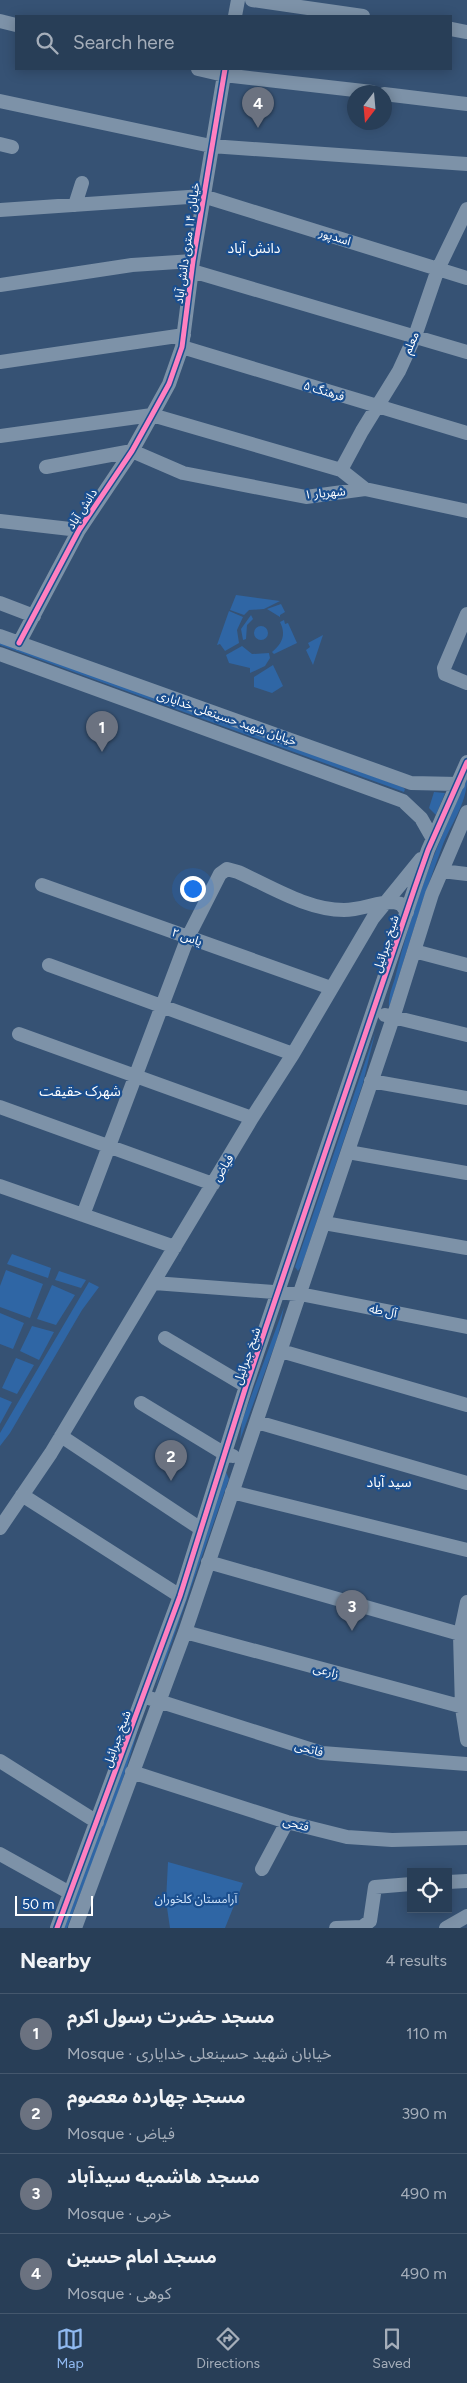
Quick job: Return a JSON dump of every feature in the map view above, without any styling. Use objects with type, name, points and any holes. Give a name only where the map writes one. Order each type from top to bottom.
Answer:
[{"type":"street","points":[[235,15],[238,0]]},
{"type":"street","points":[[252,0],[356,15]]},
{"type":"street","points":[[0,21],[15,25]]},
{"type":"street","points":[[452,29],[467,32]]},
{"type":"street","points":[[207,70],[347,89]]},
{"type":"street","name":"خیابان ۱۴ متری دانش آباد","points":[[152,415],[169,384],[183,341],[192,266],[225,72]]},
{"type":"street","points":[[392,95],[467,104]]},
{"type":"street","points":[[0,101],[211,146],[467,164]]},
{"type":"street","points":[[75,205],[82,183]]},
{"type":"street","points":[[0,210],[203,196]]},
{"type":"street","name":"اسدپور","points":[[203,196],[467,278]]},
{"type":"street","name":"معلم","points":[[341,470],[399,371],[415,336],[438,269],[462,232],[467,210]]},
{"type":"street","points":[[0,285],[132,265],[192,266],[467,352]]},
{"type":"street","points":[[0,362],[183,341]]},
{"type":"street","name":"فرهنگ ۵","points":[[183,341],[378,407],[467,433]]},
{"type":"street","points":[[0,436],[152,415],[341,470],[365,489]]},
{"type":"street","name":"دانش آباد","points":[[19,643],[79,530],[132,451],[152,415]]},
{"type":"street","points":[[46,467],[132,451]]},
{"type":"street","name":"شهریار ۱","points":[[132,451],[184,473],[306,497],[365,489],[467,511]]},
{"type":"street","points":[[0,521],[79,530]]},
{"type":"street","points":[[0,603],[34,616]]},
{"type":"street","points":[[467,614],[444,671],[445,674],[467,683]]},
{"type":"street","name":"خیابان شهید حسینعلی خدایاری","points":[[0,636],[411,783],[458,784]]},
{"type":"street","name":"خیابان شهید حسینعلی خدایاری","points":[[0,654],[403,801],[421,818],[431,844]]},
{"type":"street","name":"شیخ جبرائیل","points":[[57,1928],[180,1596],[246,1386],[280,1292],[407,912],[431,844],[467,762]]},
{"type":"street","points":[[403,801],[409,795],[411,783]]},
{"type":"street","name":"شیخ جبرائیل","points":[[74,1928],[184,1632],[281,1351],[414,951],[442,871],[467,812]]},
{"type":"street","name":"فیاض","points":[[0,1528],[61,1436],[154,1284],[373,918],[431,844]]},
{"type":"street","points":[[83,1215],[188,937],[220,874],[227,869],[310,904],[328,909],[346,910],[386,902],[401,904],[407,912]]},
{"type":"street","points":[[442,871],[467,874]]},
{"type":"street","name":"یاس ۲","points":[[42,886],[331,988]]},
{"type":"street","points":[[414,951],[467,964]]},
{"type":"street","points":[[49,965],[162,1008],[293,1054]]},
{"type":"street","points":[[375,1011],[393,1018],[467,1035]]},
{"type":"street","points":[[19,1034],[252,1118]]},
{"type":"street","points":[[371,1081],[467,1098]]},
{"type":"street","points":[[0,1107],[213,1184]]},
{"type":"street","points":[[348,1152],[467,1173]]},
{"type":"street","points":[[0,1186],[175,1247]]},
{"type":"street","points":[[324,1223],[467,1248]]},
{"type":"street","name":"آل طه","points":[[154,1284],[300,1294],[467,1327]]},
{"type":"street","points":[[165,1338],[246,1386]]},
{"type":"street","points":[[281,1351],[467,1405]]},
{"type":"street","points":[[141,1403],[225,1454],[244,1459]]},
{"type":"street","points":[[257,1422],[467,1483]]},
{"type":"street","points":[[61,1436],[201,1529]]},
{"type":"street","points":[[232,1492],[467,1550]]},
{"type":"street","points":[[22,1495],[180,1596]]},
{"type":"street","points":[[208,1562],[464,1635]]},
{"type":"street","points":[[467,1602],[464,1635],[467,1740]]},
{"type":"street","name":"زارعی","points":[[184,1632],[465,1708]]},
{"type":"street","name":"فاتحی","points":[[144,1696],[322,1753],[467,1764]]},
{"type":"street","points":[[0,1761],[97,1822]]},
{"type":"street","name":"فتحی","points":[[132,1772],[287,1822],[348,1837],[392,1840],[467,1838]]},
{"type":"street","points":[[262,1869],[287,1822]]},
{"type":"street","points":[[0,1854],[70,1893]]},
{"type":"street","points":[[452,1882],[467,1881]]},
{"type":"street","points":[[336,1928],[362,1927],[370,1921],[376,1887],[407,1884]]},
{"type":"street","points":[[451,1926],[467,1916]]},
{"type":"green space","points":[[236,595],[280,601],[264,609],[249,610],[244,615],[230,610]]},
{"type":"green space","points":[[281,604],[285,612],[280,617],[267,609]]},
{"type":"green space","points":[[229,611],[243,617],[237,630],[239,643],[225,651],[220,644],[217,645]]},
{"type":"green space","points":[[251,615],[253,619],[247,625],[246,639],[243,640],[241,629]]},
{"type":"green space","points":[[284,620],[285,624],[288,623],[297,643],[274,654],[272,652],[279,645],[283,634],[280,622]]},
{"type":"green space","points":[[258,626],[264,626],[268,633],[264,640],[258,640],[254,636],[254,630]]},
{"type":"green space","points":[[323,635],[313,665],[306,650],[310,647],[308,643]]},
{"type":"green space","points":[[0,639],[402,787],[405,789],[404,792],[0,645]]},
{"type":"green space","points":[[242,646],[252,654],[269,653],[270,658],[265,666],[250,673],[250,668],[229,663],[226,655]]},
{"type":"green space","points":[[273,665],[283,686],[272,693],[254,687],[254,677]]},
{"type":"green space","points":[[467,779],[464,797],[435,867],[389,1008],[390,993],[417,902],[435,852]]},
{"type":"green space","points":[[434,792],[445,793],[436,815],[429,808]]},
{"type":"green space","points":[[375,1033],[363,1083],[302,1265],[298,1271],[295,1267]]},
{"type":"green space","points":[[12,1254],[51,1268],[48,1278],[7,1264]]},
{"type":"green space","points":[[6,1270],[43,1284],[30,1318],[0,1307],[0,1286]]},
{"type":"green space","points":[[59,1271],[86,1280],[81,1288],[55,1280]]},
{"type":"green space","points":[[89,1282],[99,1287],[82,1310],[10,1433],[0,1446],[0,1433]]},
{"type":"green space","points":[[52,1285],[75,1295],[56,1325],[37,1319]]},
{"type":"green space","points":[[284,1307],[278,1336],[240,1440],[242,1421]]},
{"type":"green space","points":[[0,1313],[24,1323],[13,1349],[0,1344]]},
{"type":"green space","points":[[32,1326],[54,1332],[39,1360],[20,1351]]},
{"type":"green space","points":[[16,1358],[34,1365],[17,1394],[2,1388]]},
{"type":"green space","points":[[0,1397],[12,1402],[0,1424]]},
{"type":"green space","points":[[225,1470],[229,1479],[156,1687],[170,1634]]},
{"type":"green space","points":[[143,1709],[136,1737],[109,1820],[67,1928],[62,1928]]},
{"type":"green space","name":"آرامستان کلخوران","points":[[168,1862],[243,1883],[225,1928],[170,1928],[166,1901]]},
{"type":"cycle path","points":[[19,643],[79,530],[132,451],[169,384],[182,347],[193,261],[225,70]]},
{"type":"cycle path","points":[[57,1928],[180,1596],[246,1386],[428,850],[467,762]]},
{"type":"place","name":"مسجد امام حسین","points":[[258,128]]},
{"type":"place","name":"مسجد حضرت رسول اکرم","points":[[102,752]]},
{"type":"place","name":"مسجد چهارده معصوم","points":[[171,1481]]},
{"type":"place","name":"مسجد هاشمیه سیدآباد","points":[[352,1631]]},
{"type":"district","name":"دانش آباد","points":[[254,248]]},
{"type":"district","name":"شهرک حقیقت","points":[[80,1091]]},
{"type":"district","name":"سید آباد","points":[[389,1482]]}]
